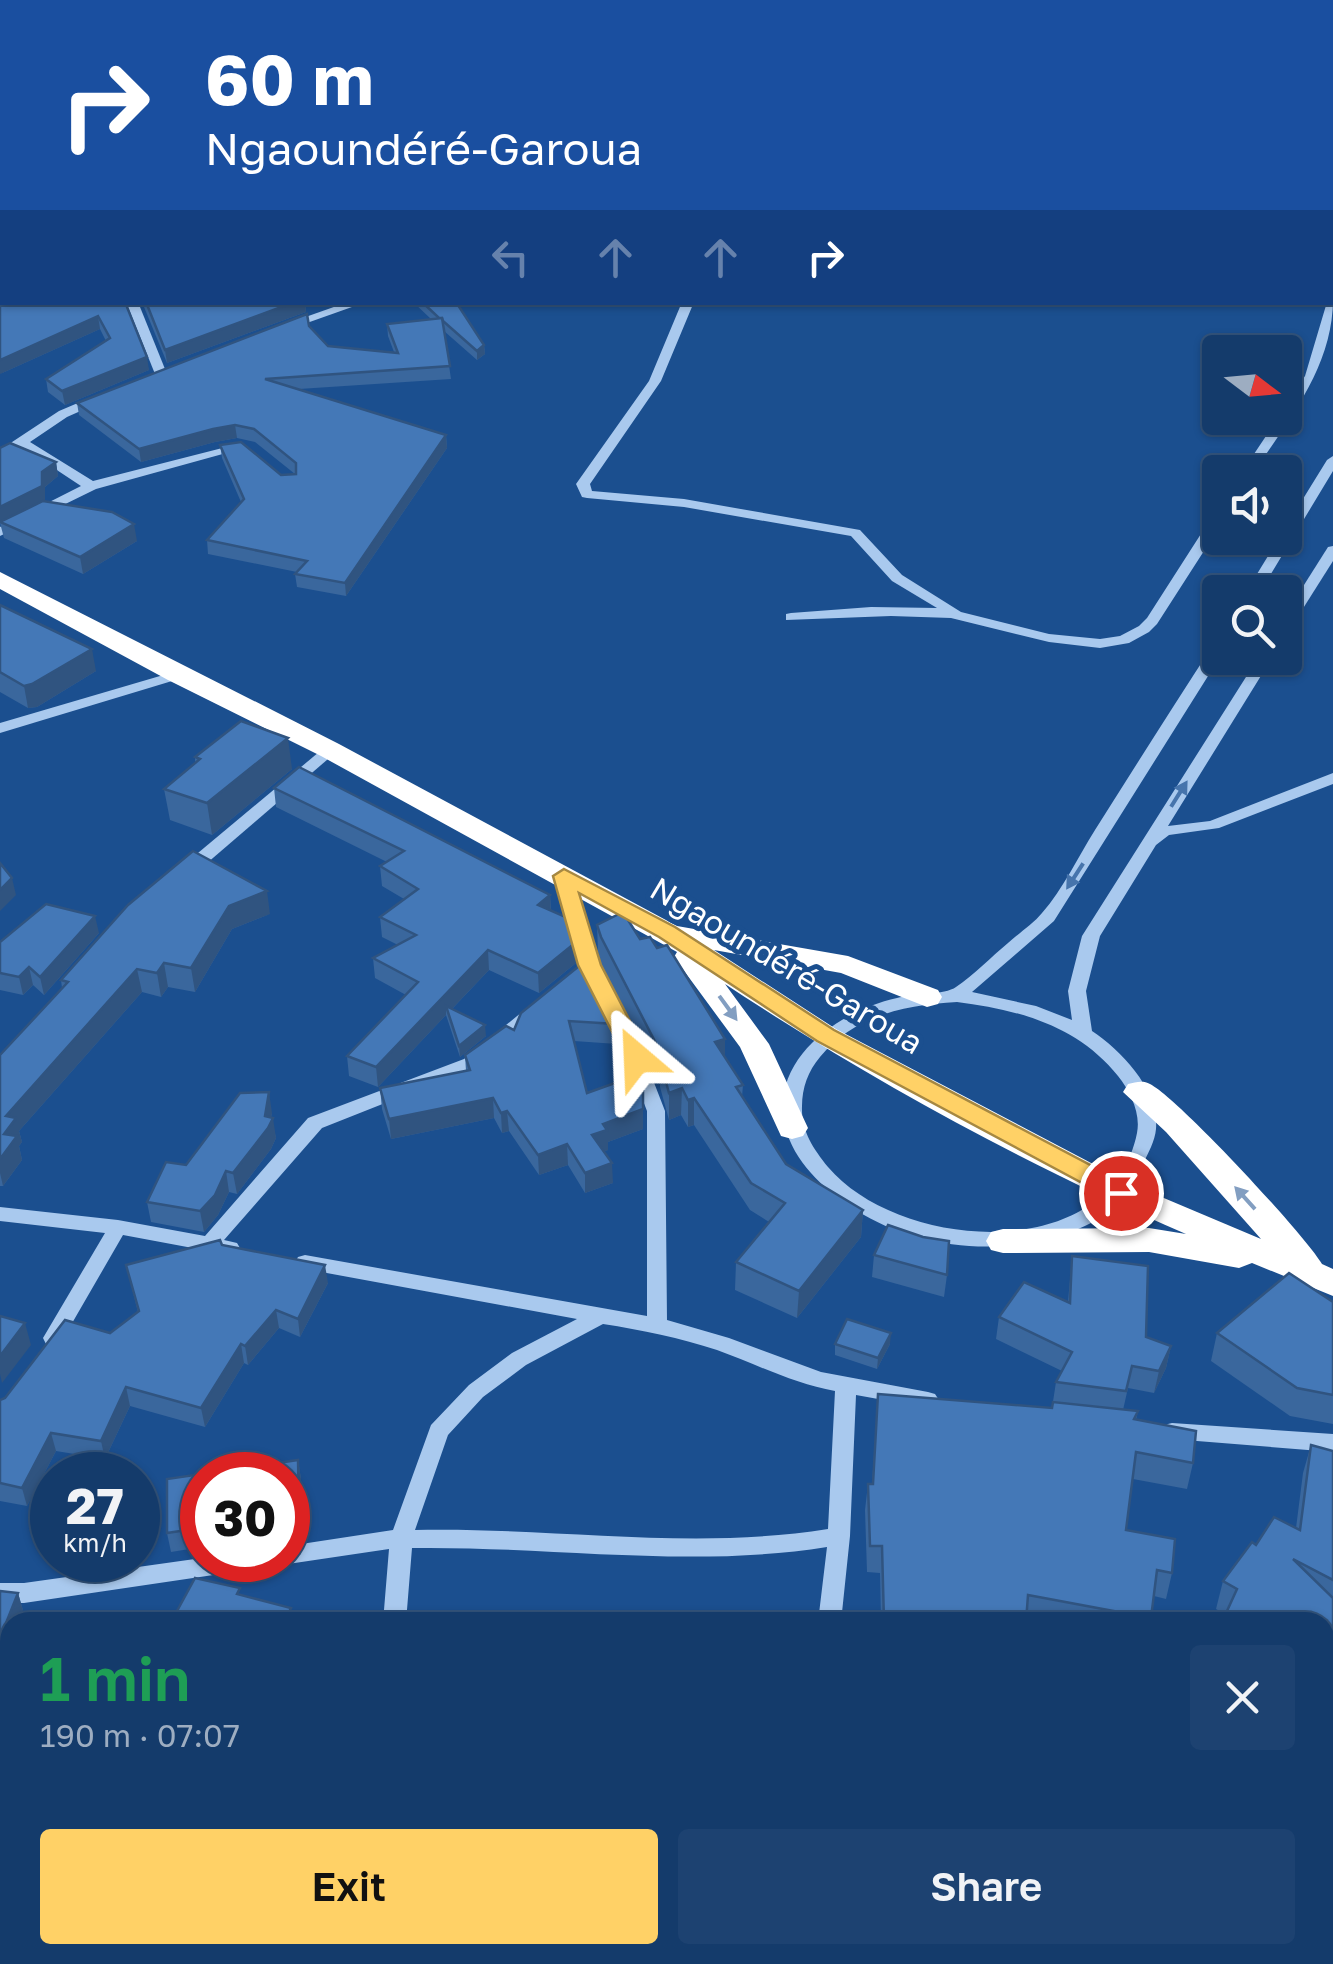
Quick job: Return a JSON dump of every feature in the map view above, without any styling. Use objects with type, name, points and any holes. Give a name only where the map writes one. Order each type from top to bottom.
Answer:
[{"type":"highway","name":"Ngaoundéré-Garoua","points":[[0,578],[667,932],[825,1036],[1121,1193],[1322,1277]]},
{"type":"highway","points":[[667,932],[848,965],[942,996]]},
{"type":"highway","points":[[667,932],[754,1044],[792,1128]]},
{"type":"highway","points":[[1140,1092],[1176,1124],[1322,1277]]},
{"type":"highway","points":[[1003,1241],[1149,1240],[1322,1277]]},
{"type":"street","points":[[133,305],[161,374]]},
{"type":"street","points":[[264,334],[351,305]]},
{"type":"street","points":[[687,305],[655,382],[583,484],[587,494],[684,504],[855,532],[896,578],[956,614]]},
{"type":"street","points":[[1302,390],[1311,376],[1332,305]]},
{"type":"street","points":[[144,380],[178,366]]},
{"type":"street","points":[[0,456],[63,414],[110,394]]},
{"type":"street","points":[[22,442],[91,486]]},
{"type":"street","points":[[0,532],[91,486],[236,446],[248,448],[262,460]]},
{"type":"street","points":[[1263,575],[1333,460]]},
{"type":"street","points":[[791,617],[891,610],[956,614],[1048,638],[1097,643],[1126,640],[1146,628],[1202,543]]},
{"type":"street","points":[[1302,599],[1333,550]]},
{"type":"street","points":[[942,996],[1048,917],[1202,674]]},
{"type":"street","points":[[0,728],[177,675]]},
{"type":"street","points":[[1083,1032],[1077,991],[1091,936],[1254,675]]},
{"type":"street","points":[[166,886],[330,750]]},
{"type":"street","points":[[1148,842],[1164,831],[1213,825],[1333,778]]},
{"type":"street","points":[[564,876],[582,971],[627,1036],[656,1111],[657,1325]]},
{"type":"street","points":[[942,996],[1017,1004],[1083,1032],[1117,1060],[1140,1092],[1148,1127],[1142,1162],[1121,1193],[1071,1226],[1003,1241],[931,1236],[865,1212],[816,1174],[792,1128],[795,1078],[825,1036],[871,1010],[942,996]]},
{"type":"street","points":[[209,1244],[315,1122],[470,1064],[543,1003]]},
{"type":"street","points":[[0,1214],[118,1227],[246,1251]]},
{"type":"street","points":[[38,1360],[68,1316],[118,1227]]},
{"type":"street","points":[[282,1258],[657,1325],[819,1380],[954,1403]]},
{"type":"street","points":[[395,1612],[401,1539],[438,1431],[476,1391],[519,1359],[600,1316]]},
{"type":"street","points":[[831,1612],[846,1384]]},
{"type":"street","points":[[1148,1428],[1333,1444]]},
{"type":"street","points":[[310,1552],[401,1539],[741,1550],[839,1536]]},
{"type":"street","points":[[0,1593],[180,1571]]},
{"type":"building","points":[[0,305],[126,305],[147,357],[62,391],[46,379],[110,338],[98,316],[0,360]]},
{"type":"building","points":[[147,305],[287,305],[165,350]]},
{"type":"building","points":[[425,305],[458,305],[484,345],[477,351]]},
{"type":"building","points":[[307,314],[309,326],[328,346],[398,353],[387,324],[442,318],[450,366],[265,379],[446,435],[345,583],[295,574],[307,561],[207,540],[244,499],[220,445],[241,442],[281,475],[296,474],[296,463],[254,429],[235,425],[139,449],[77,403]]},
{"type":"building","points":[[10,443],[56,462],[42,472],[42,486],[0,507],[0,448]]},
{"type":"building","points":[[43,501],[112,512],[134,524],[80,557],[0,522]]},
{"type":"building","points":[[0,605],[92,649],[24,686],[0,672]]},
{"type":"building","points":[[241,721],[288,738],[207,803],[164,789],[200,759],[195,757]]},
{"type":"building","points":[[299,767],[550,895],[538,905],[568,918],[575,943],[538,973],[488,950],[376,1067],[347,1056],[418,982],[373,958],[416,935],[380,917],[418,889],[380,866],[404,851],[274,788]]},
{"type":"building","points":[[193,851],[267,891],[229,906],[191,968],[164,963],[157,973],[137,969],[6,1116],[16,1118],[4,1134],[17,1136],[0,1159],[0,1055],[68,982],[61,980],[128,905]]},
{"type":"building","points":[[0,863],[12,878],[0,890]]},
{"type":"building","points":[[46,904],[95,916],[40,977],[29,967],[19,977],[0,973],[0,942]]},
{"type":"building","points":[[623,912],[640,939],[650,937],[657,948],[667,945],[725,1039],[715,1042],[743,1085],[736,1087],[786,1164],[863,1210],[799,1291],[736,1262],[785,1203],[751,1183],[694,1098],[688,1100],[682,1088],[669,1093],[660,1060],[664,1059],[597,925]]},
{"type":"building","points":[[584,962],[617,1024],[569,1021],[587,1093],[637,1075],[643,1091],[643,1109],[603,1124],[607,1130],[592,1135],[612,1163],[585,1173],[567,1144],[538,1155],[507,1111],[501,1113],[493,1098],[389,1119],[380,1088],[470,1070],[465,1055],[506,1026],[514,1030],[521,1013]]},
{"type":"building","points":[[446,1006],[485,1025],[459,1046]]},
{"type":"building","points":[[269,1092],[265,1116],[273,1118],[268,1128],[233,1173],[226,1171],[215,1195],[200,1211],[147,1202],[166,1162],[186,1165],[240,1093]]},
{"type":"building","points":[[888,1225],[949,1241],[947,1275],[874,1255]]},
{"type":"building","points":[[220,1240],[222,1245],[325,1265],[298,1319],[276,1310],[245,1346],[241,1344],[201,1408],[126,1387],[101,1441],[51,1433],[41,1452],[30,1452],[30,1473],[22,1488],[0,1483],[0,1400],[65,1320],[110,1333],[139,1311],[126,1265]]},
{"type":"building","points":[[1072,1256],[1148,1266],[1146,1337],[1171,1346],[1159,1371],[1132,1366],[1126,1391],[1056,1382],[1072,1352],[999,1317],[1024,1282],[1070,1303]]},
{"type":"building","points":[[1289,1273],[1333,1302],[1333,1395],[1297,1388],[1217,1333]]},
{"type":"building","points":[[0,1316],[25,1323],[0,1356]]},
{"type":"building","points":[[847,1319],[891,1333],[878,1358],[835,1344]]},
{"type":"building","points":[[878,1394],[1052,1408],[1053,1402],[1138,1411],[1134,1419],[1196,1431],[1193,1463],[1136,1452],[1126,1530],[1175,1539],[1172,1573],[1157,1570],[1152,1612],[1119,1612],[1028,1595],[1027,1612],[884,1612],[882,1546],[870,1546],[868,1484],[873,1484]]},
{"type":"building","points":[[1311,1445],[1333,1451],[1333,1580],[1293,1559],[1333,1598],[1333,1612],[1227,1612],[1237,1589],[1223,1581],[1252,1542],[1256,1545],[1274,1517],[1300,1530]]},
{"type":"building","points":[[180,1477],[180,1531],[167,1533],[167,1479]]},
{"type":"building","points":[[193,1582],[213,1582],[240,1588],[237,1594],[291,1608],[289,1612],[176,1612]]},
{"type":"building","points":[[0,1591],[18,1593],[10,1612],[0,1612]]},
{"type":"route","points":[[637,1058],[589,965],[564,876],[667,932],[825,1036],[1121,1193]]}]
